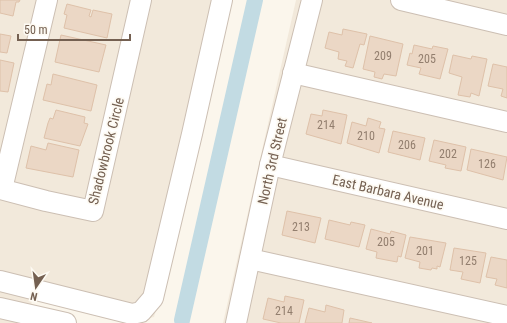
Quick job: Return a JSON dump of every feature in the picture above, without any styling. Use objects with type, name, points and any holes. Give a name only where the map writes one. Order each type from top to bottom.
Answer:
[{"type":"street","points":[[1,189],[47,0]]},
{"type":"street","name":"Shadowbrook Circle","points":[[1,189],[46,201],[93,211],[141,0]]},
{"type":"street","points":[[0,281],[132,314],[141,312],[153,298],[222,0]]},
{"type":"street","name":"North 3rd Street","points":[[236,323],[270,165],[312,0]]},
{"type":"street","points":[[401,0],[507,25]]},
{"type":"street","points":[[293,73],[507,122]]},
{"type":"street","name":"East Barbara Avenue","points":[[270,165],[507,219]]},
{"type":"street","points":[[250,258],[507,316]]},
{"type":"street","points":[[0,308],[66,323]]},
{"type":"shaded area","points":[[0,0],[228,0],[164,282],[154,317],[141,320],[33,296],[27,323],[0,323]]},
{"type":"shaded area","points":[[296,0],[507,0],[507,323],[223,323]]},
{"type":"building","points":[[0,0],[20,0],[19,2],[16,2],[13,16],[0,13]]},
{"type":"building","points":[[67,4],[91,10],[89,16],[91,17],[93,10],[112,14],[107,38],[64,28],[67,15],[64,14]]},
{"type":"building","points":[[343,29],[367,34],[364,45],[360,44],[353,68],[345,66],[347,61],[338,59],[339,52],[325,48],[329,32],[342,35]]},
{"type":"building","points":[[0,34],[11,36],[7,53],[0,52]]},
{"type":"building","points":[[61,35],[106,45],[99,72],[55,62]]},
{"type":"building","points":[[370,36],[403,44],[396,76],[384,74],[382,79],[374,77],[375,72],[363,69]]},
{"type":"building","points":[[414,45],[432,49],[433,46],[448,49],[440,79],[419,74],[421,68],[407,65]]},
{"type":"building","points":[[453,55],[471,59],[472,56],[487,59],[479,96],[471,93],[470,97],[458,95],[462,77],[449,73]]},
{"type":"building","points":[[0,60],[14,63],[8,92],[0,91]]},
{"type":"building","points":[[493,64],[507,67],[507,98],[501,96],[503,89],[488,86]]},
{"type":"building","points":[[53,74],[97,85],[91,111],[43,100],[47,84],[51,85]]},
{"type":"building","points":[[56,110],[85,117],[84,123],[88,124],[80,146],[44,138],[50,118],[53,119]]},
{"type":"building","points":[[323,110],[347,115],[341,144],[306,134],[311,114],[322,116]]},
{"type":"building","points":[[368,118],[381,122],[379,128],[385,129],[379,153],[347,143],[352,122],[366,126]]},
{"type":"building","points":[[393,131],[425,138],[420,160],[388,152]]},
{"type":"building","points":[[434,140],[466,147],[461,171],[445,168],[446,165],[429,161]]},
{"type":"building","points":[[48,143],[79,150],[73,177],[26,168],[31,146],[46,150]]},
{"type":"building","points":[[471,149],[507,157],[503,180],[467,170]]},
{"type":"building","points":[[287,211],[321,218],[315,243],[282,235]]},
{"type":"building","points":[[329,220],[350,225],[351,222],[365,225],[359,247],[325,239]]},
{"type":"building","points":[[371,229],[390,234],[391,231],[406,235],[401,257],[398,256],[397,262],[376,258],[377,252],[366,249]]},
{"type":"building","points":[[410,237],[446,243],[440,267],[437,266],[437,269],[432,268],[431,270],[419,268],[420,262],[405,258]]},
{"type":"building","points":[[454,248],[486,253],[480,283],[461,279],[463,272],[450,270]]},
{"type":"building","points":[[491,257],[507,260],[507,288],[495,285],[497,279],[486,277]]},
{"type":"building","points":[[285,296],[304,300],[299,323],[281,323],[263,319],[268,298],[284,302]]},
{"type":"building","points":[[326,305],[344,310],[342,323],[305,323],[309,308],[325,312]]},
{"type":"building","points":[[350,318],[372,323],[349,323]]},
{"type":"waterway","points":[[182,320],[255,0]]}]
